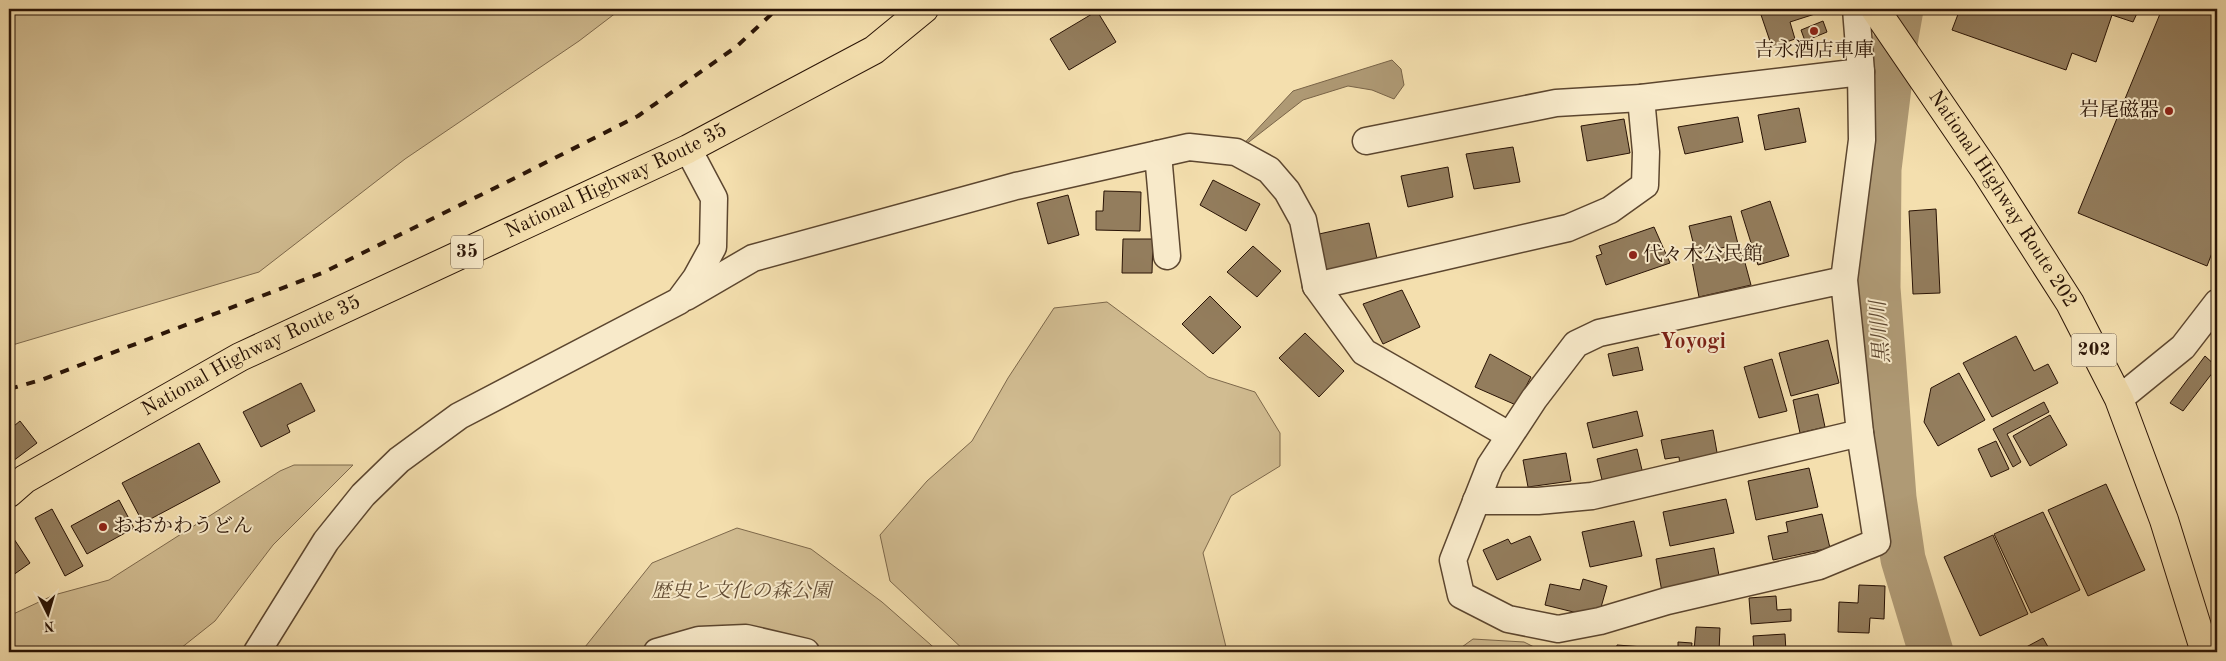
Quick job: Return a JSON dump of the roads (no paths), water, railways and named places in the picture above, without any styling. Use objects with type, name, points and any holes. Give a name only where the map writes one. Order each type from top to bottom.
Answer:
[{"type":"highway","name":"National Highway Route 35","points":[[9,493],[26,479],[240,357],[688,149],[874,50],[924,9]]},
{"type":"highway","name":"National Highway Route 202","points":[[1875,9],[1923,77],[2070,303],[2118,399],[2164,520],[2205,652]]},
{"type":"street","points":[[1844,280],[1599,333],[1576,344],[1509,435],[1490,466],[1453,560],[1461,595],[1508,619],[1558,629],[1600,621],[1668,601],[1819,566],[1877,542],[1860,433],[1844,280],[1862,140],[1861,72],[1856,9]]},
{"type":"street","points":[[1366,140],[1556,103],[1641,98],[1861,72]]},
{"type":"street","points":[[1316,286],[1568,228],[1610,210],[1646,185],[1646,152],[1641,98]]},
{"type":"street","points":[[257,652],[326,541],[363,495],[399,460],[458,416],[679,301],[753,258],[1016,186],[1189,147],[1236,152],[1269,170],[1287,191],[1302,220],[1316,286],[1364,352],[1509,435]]},
{"type":"street","points":[[679,301],[696,278],[713,247],[714,198],[688,149]]},
{"type":"street","points":[[1158,154],[1168,256]]},
{"type":"street","points":[[2118,399],[2183,347],[2217,303]]},
{"type":"street","points":[[1476,500],[1538,501],[1592,496],[1860,433]]},
{"type":"street","points":[[657,652],[700,640],[746,638],[806,652]]},
{"type":"waterway","name":"黒川川","points":[[1901,9],[1893,54],[1879,169],[1878,288],[1894,498],[1903,559],[1931,652]]},
{"type":"railway","points":[[9,389],[41,380],[322,273],[513,179],[638,116],[736,47],[777,9]]},
{"type":"place","name":"吉永酒店車庫","points":[[1814,31]]},
{"type":"place","name":"岩尾磁器","points":[[2169,111]]},
{"type":"place","name":"代々木公民館","points":[[1633,255]]},
{"type":"place","name":"おおかわうどん","points":[[103,527]]},
{"type":"district","name":"Yoyogi","points":[[1693,342]]},
{"type":"park label","name":"歴史と文化の森公園","points":[[741,592]]}]
